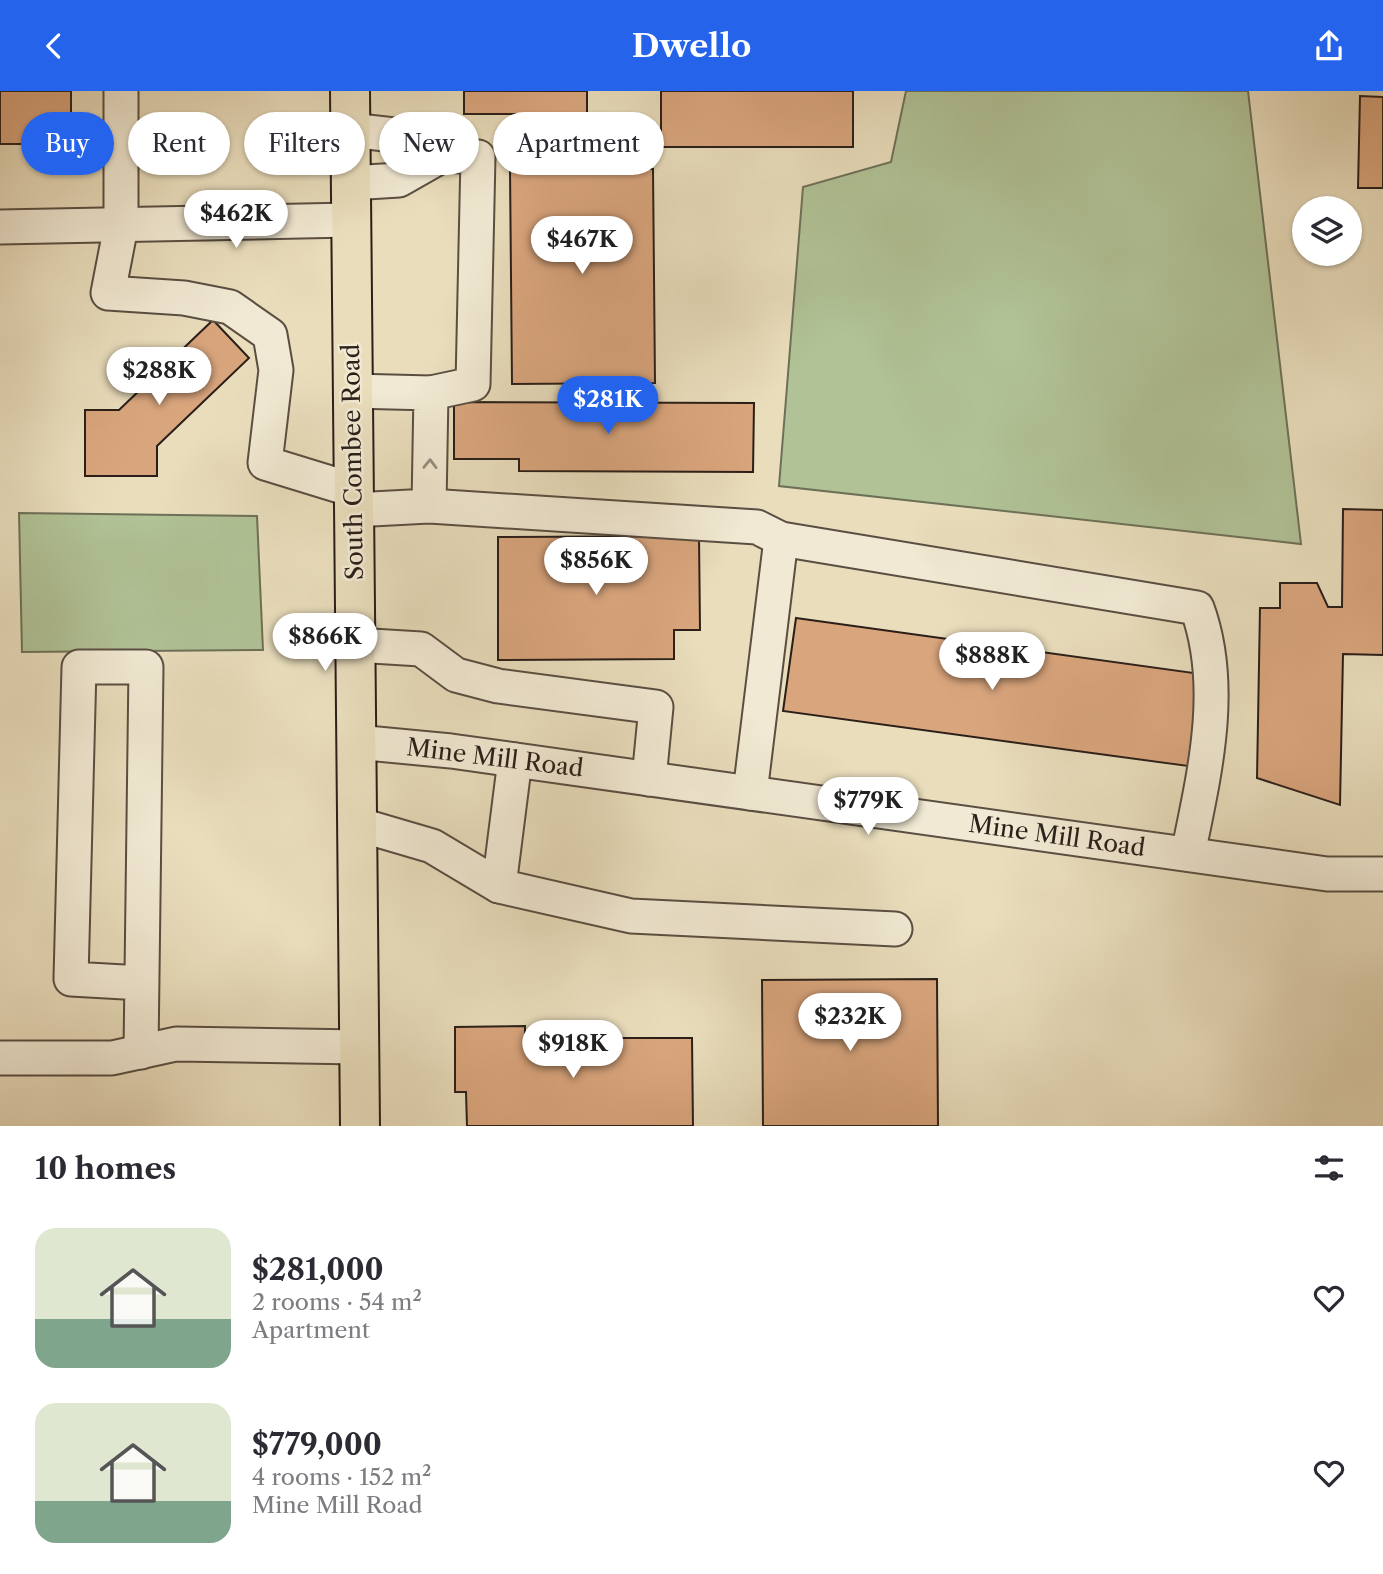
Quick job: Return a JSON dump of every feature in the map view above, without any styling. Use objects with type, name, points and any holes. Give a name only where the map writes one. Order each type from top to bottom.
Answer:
[{"type":"main road","name":"South Combee Road","points":[[350,91],[350,112]]},
{"type":"main road","name":"South Combee Road","points":[[350,175],[360,1126]]},
{"type":"street","points":[[121,91],[121,226],[108,293],[184,298],[230,307],[270,335],[276,370],[265,463],[353,500],[757,527],[781,539],[1197,608],[1207,634],[1213,680],[1199,796],[1188,854]]},
{"type":"street","points":[[0,227],[121,226],[350,202],[408,175]]},
{"type":"street","points":[[352,391],[430,393],[473,384],[478,175]]},
{"type":"street","points":[[429,506],[430,393]]},
{"type":"street","points":[[750,793],[781,539]]},
{"type":"street","points":[[355,645],[421,649],[456,675],[498,686],[656,707],[649,779]]},
{"type":"street","points":[[141,1052],[142,983],[146,667],[79,667],[71,979],[142,983]]},
{"type":"street","name":"Mine Mill Road","points":[[356,742],[515,760],[1327,874],[1383,874]]},
{"type":"street","points":[[499,887],[515,760]]},
{"type":"street","points":[[357,824],[432,846],[499,887],[631,916],[895,929]]},
{"type":"street","points":[[0,1058],[112,1058],[176,1044],[359,1047]]},
{"type":"green space","points":[[906,91],[1248,91],[1301,544],[779,486],[803,187],[891,162]]},
{"type":"green space","points":[[19,513],[257,516],[263,650],[22,652]]},
{"type":"building","points":[[0,91],[71,91],[71,112],[21,112],[21,144],[0,144]]},
{"type":"building","points":[[464,91],[587,91],[587,112],[464,112]]},
{"type":"building","points":[[661,91],[853,91],[853,147],[664,147],[664,112],[661,112]]},
{"type":"building","points":[[1360,96],[1383,97],[1383,188],[1358,188]]},
{"type":"building","points":[[510,175],[653,175],[655,383],[512,384]]},
{"type":"building","points":[[213,320],[249,358],[157,446],[157,476],[85,476],[85,410],[119,410]]},
{"type":"building","points":[[454,402],[754,403],[753,472],[519,471],[519,459],[454,459]]},
{"type":"building","points":[[1343,509],[1383,510],[1383,655],[1343,654],[1340,805],[1257,778],[1260,608],[1280,608],[1280,583],[1317,583],[1328,607],[1342,607]]},
{"type":"building","points":[[699,536],[700,630],[674,630],[674,659],[498,660],[498,537]]},
{"type":"building","points":[[796,618],[1201,674],[1188,766],[783,711]]},
{"type":"building","points":[[937,979],[938,1126],[763,1126],[762,980]]},
{"type":"building","points":[[525,1026],[525,1038],[692,1038],[693,1126],[467,1126],[466,1092],[455,1092],[455,1027]]}]
